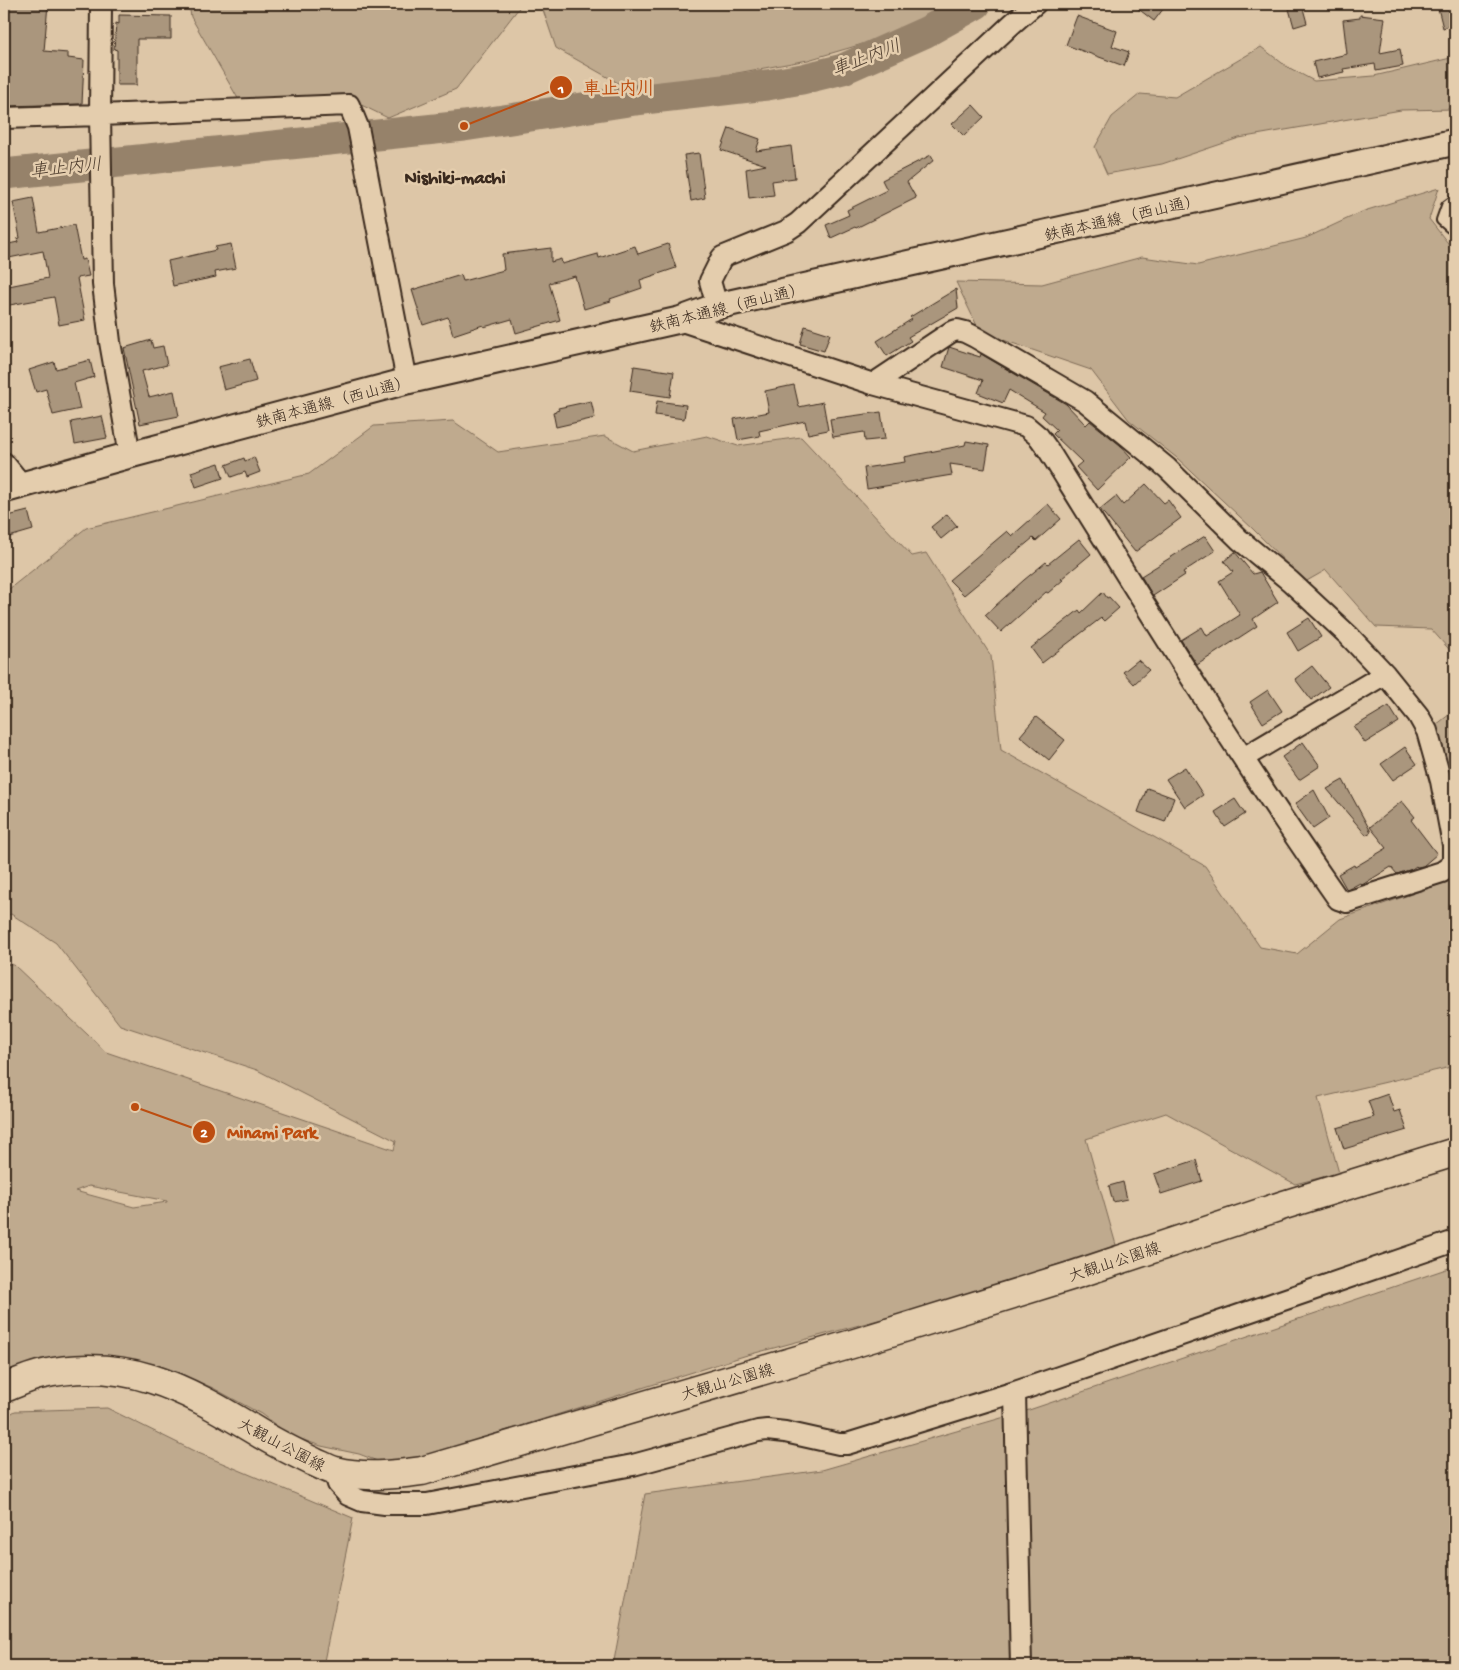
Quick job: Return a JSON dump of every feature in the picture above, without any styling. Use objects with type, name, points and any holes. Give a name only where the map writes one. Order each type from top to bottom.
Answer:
[{"type":"main road","name":"大観山公園線","points":[[4,1388],[38,1375],[76,1369],[100,1368],[132,1372],[187,1392],[281,1446],[334,1471],[376,1476],[422,1471],[852,1344],[1074,1275],[1284,1205],[1455,1152]]},
{"type":"street","points":[[101,4],[100,115],[103,284],[110,342],[130,455]]},
{"type":"street","points":[[717,306],[710,280],[722,257],[786,231],[798,223],[1013,22],[1035,4]]},
{"type":"street","points":[[4,118],[349,105],[358,126],[408,381]]},
{"type":"street","name":"鉄南本通線（西山通）","points":[[13,488],[408,381],[679,320],[717,306],[1455,142]]},
{"type":"street","points":[[679,320],[872,384],[1026,426],[1049,450],[1188,675],[1338,899],[1347,902],[1442,872],[1453,864],[1453,845],[1441,781],[1427,731],[1418,715],[1349,636],[1290,581],[1240,540],[1160,462],[1086,400],[975,337],[957,330],[951,332],[872,384]]},
{"type":"street","points":[[4,464],[13,488]]},
{"type":"street","points":[[1243,758],[1384,674]]},
{"type":"street","points":[[334,1471],[338,1484],[348,1494],[362,1501],[385,1504],[427,1504],[633,1465],[758,1431],[777,1431],[847,1444],[1015,1392],[1455,1241]]},
{"type":"street","points":[[1015,1392],[1021,1666]]},
{"type":"lane","points":[[1455,200],[1446,206],[1442,220],[1450,228],[1455,229]]},
{"type":"shaded area","points":[[189,4],[522,4],[456,89],[388,118],[347,98],[240,102],[191,17]]},
{"type":"shaded area","points":[[541,4],[954,4],[890,36],[808,60],[634,92],[556,48]]},
{"type":"shaded area","points":[[1261,47],[1286,66],[1314,81],[1374,76],[1455,57],[1455,109],[1401,110],[1239,138],[1162,164],[1107,174],[1095,147],[1112,117],[1140,94],[1175,97]]},
{"type":"shaded area","points":[[1439,188],[1429,219],[1451,247],[1455,248],[1455,656],[1431,629],[1376,627],[1326,570],[1305,582],[1253,529],[1177,458],[1129,420],[1091,370],[980,332],[956,282],[1042,284],[1142,257],[1198,265],[1306,238],[1364,211]]},
{"type":"shaded area","points":[[453,421],[498,452],[605,436],[633,451],[707,436],[738,446],[801,437],[912,556],[926,553],[991,656],[1001,750],[1205,866],[1260,947],[1297,954],[1340,919],[1446,882],[1455,875],[1455,1066],[1318,1098],[1339,1173],[1295,1184],[1166,1113],[1086,1139],[1116,1245],[945,1302],[744,1356],[416,1459],[380,1462],[359,1454],[321,1446],[289,1435],[261,1414],[213,1388],[180,1374],[140,1361],[80,1355],[41,1359],[4,1372],[4,964],[14,965],[106,1052],[394,1150],[396,1141],[257,1070],[120,1025],[56,943],[11,914],[4,917],[4,593],[86,528],[309,474],[374,426]],"holes":[[[89,1186],[167,1201],[134,1207],[75,1191]]]},
{"type":"shaded area","points":[[1455,710],[1455,812],[1450,780],[1436,725]]},
{"type":"shaded area","points":[[1455,1266],[1455,1666],[613,1666],[645,1494],[822,1470],[1029,1410]]},
{"type":"shaded area","points":[[107,1408],[196,1452],[353,1518],[323,1666],[4,1666],[4,1418],[15,1411]]},
{"type":"building","points":[[4,4],[48,4],[44,51],[68,53],[68,58],[84,60],[82,104],[4,106]]},
{"type":"building","points":[[1132,4],[1167,4],[1154,21]]},
{"type":"building","points":[[1437,4],[1453,4],[1455,24],[1443,28]]},
{"type":"building","points":[[1302,5],[1307,23],[1294,27],[1289,9]]},
{"type":"building","points":[[119,15],[171,16],[171,39],[137,39],[137,85],[117,85],[117,50],[114,49],[116,23],[119,24]]},
{"type":"building","points":[[1360,15],[1385,18],[1380,53],[1400,49],[1403,66],[1376,71],[1375,64],[1343,69],[1344,72],[1317,78],[1313,62],[1347,54],[1343,20],[1360,18]]},
{"type":"building","points":[[1077,16],[1117,31],[1112,46],[1129,52],[1124,66],[1066,45]]},
{"type":"building","points":[[973,105],[984,117],[964,136],[952,124]]},
{"type":"building","points":[[729,128],[760,139],[756,151],[791,146],[795,178],[772,181],[774,195],[749,198],[746,169],[766,165],[721,150]]},
{"type":"building","points":[[699,153],[705,198],[691,201],[684,155]]},
{"type":"building","points":[[931,155],[934,160],[907,182],[916,198],[856,228],[831,238],[826,225],[849,215],[847,210],[887,190],[882,180]]},
{"type":"building","points":[[33,198],[39,232],[74,225],[81,260],[85,259],[89,276],[77,278],[85,320],[59,325],[54,297],[4,306],[4,287],[48,278],[43,251],[4,259],[4,245],[18,242],[17,239],[20,238],[13,202]]},
{"type":"building","points":[[231,244],[236,268],[215,272],[216,277],[173,286],[168,261],[216,250],[215,247]]},
{"type":"building","points":[[668,244],[676,268],[640,280],[642,288],[610,299],[611,301],[584,309],[575,276],[549,283],[560,320],[516,333],[512,319],[484,327],[483,325],[453,335],[448,317],[423,325],[412,290],[461,275],[463,281],[504,270],[502,254],[551,248],[551,262],[561,259],[562,264],[598,254],[599,258],[635,246],[638,254]]},
{"type":"building","points":[[956,289],[958,308],[908,337],[911,341],[887,356],[877,341],[912,319],[910,317]]},
{"type":"building","points":[[805,326],[830,334],[824,351],[800,344]]},
{"type":"building","points":[[151,340],[153,348],[163,346],[167,365],[142,371],[149,397],[174,391],[179,416],[140,424],[124,348]]},
{"type":"building","points":[[949,347],[980,357],[981,354],[1066,404],[1086,425],[1090,421],[1120,445],[1131,457],[1097,490],[1076,467],[1082,462],[1053,434],[1057,430],[1042,416],[1045,412],[1009,390],[1003,403],[978,393],[983,380],[943,367]]},
{"type":"building","points":[[250,359],[256,381],[224,390],[218,367]]},
{"type":"building","points":[[90,360],[94,377],[74,383],[80,409],[53,415],[46,389],[36,392],[29,370],[54,362],[56,369]]},
{"type":"building","points":[[634,366],[674,372],[670,397],[630,391]]},
{"type":"building","points":[[794,385],[799,407],[823,402],[828,430],[808,434],[805,421],[759,431],[760,436],[738,440],[734,419],[769,412],[765,391]]},
{"type":"building","points":[[591,401],[595,418],[556,427],[553,412],[559,410],[558,408]]},
{"type":"building","points":[[657,401],[686,405],[684,419],[655,415]]},
{"type":"building","points":[[881,412],[885,439],[865,441],[864,432],[833,437],[830,419]]},
{"type":"building","points":[[102,416],[107,438],[75,444],[71,422]]},
{"type":"building","points":[[966,441],[989,445],[985,469],[950,464],[952,475],[867,489],[864,468],[905,462],[904,457],[965,445]]},
{"type":"building","points":[[254,457],[260,472],[247,477],[245,472],[231,477],[226,465],[244,458],[245,461]]},
{"type":"building","points":[[219,463],[223,478],[196,487],[191,472]]},
{"type":"building","points":[[1146,484],[1164,503],[1168,500],[1181,518],[1135,552],[1100,509],[1116,496],[1123,505]]},
{"type":"building","points":[[1048,504],[1061,519],[1036,541],[1033,538],[964,595],[949,580],[1007,531],[1012,536]]},
{"type":"building","points":[[28,511],[33,530],[9,537],[4,517]]},
{"type":"building","points":[[947,514],[957,526],[941,539],[931,527]]},
{"type":"building","points":[[1205,536],[1215,551],[1183,572],[1185,575],[1153,596],[1141,576]]},
{"type":"building","points":[[1079,539],[1091,554],[1001,632],[985,615],[1046,562],[1048,564]]},
{"type":"building","points":[[1235,552],[1253,574],[1260,572],[1278,602],[1253,619],[1257,626],[1197,665],[1181,640],[1202,627],[1207,636],[1240,615],[1219,581],[1233,572],[1224,561]]},
{"type":"building","points":[[1103,592],[1119,608],[1104,621],[1101,618],[1042,663],[1031,648],[1079,610],[1081,613]]},
{"type":"building","points":[[1309,618],[1321,637],[1298,651],[1287,632]]},
{"type":"building","points":[[1138,660],[1149,670],[1134,684],[1123,672]]},
{"type":"building","points":[[1312,666],[1329,687],[1311,700],[1295,679]]},
{"type":"building","points":[[1268,690],[1282,711],[1263,723],[1250,702]]},
{"type":"building","points":[[1389,706],[1399,722],[1365,743],[1354,727]]},
{"type":"building","points":[[1036,717],[1065,740],[1049,760],[1020,736]]},
{"type":"building","points":[[1303,742],[1320,766],[1299,780],[1282,757]]},
{"type":"building","points":[[1405,747],[1417,764],[1393,780],[1381,764]]},
{"type":"building","points":[[1185,767],[1203,795],[1185,807],[1166,779]]},
{"type":"building","points":[[1343,780],[1371,832],[1366,835],[1327,789]]},
{"type":"building","points":[[1147,788],[1174,798],[1165,822],[1138,812]]},
{"type":"building","points":[[1314,790],[1329,818],[1313,829],[1295,804]]},
{"type":"building","points":[[1235,799],[1245,814],[1225,827],[1215,812]]},
{"type":"building","points":[[1402,801],[1415,817],[1411,820],[1437,854],[1423,866],[1416,866],[1397,874],[1391,867],[1362,885],[1360,883],[1347,890],[1338,874],[1354,865],[1355,867],[1387,848],[1370,827]]},
{"type":"building","points":[[1388,1094],[1394,1112],[1400,1110],[1407,1130],[1344,1149],[1337,1128],[1374,1117],[1368,1101]]},
{"type":"building","points":[[1196,1160],[1202,1181],[1161,1194],[1154,1174]]},
{"type":"building","points":[[1123,1182],[1127,1199],[1113,1202],[1109,1186]]},
{"type":"waterway","name":"車止内川","points":[[4,174],[464,126],[635,100],[767,85],[802,79],[843,69],[926,32],[976,4]]},
{"type":"place","name":"車止内川","points":[[464,126]]},
{"type":"place","name":"Minami Park","points":[[135,1107]]},
{"type":"district","name":"Nishiki-machi","points":[[455,176]]}]
